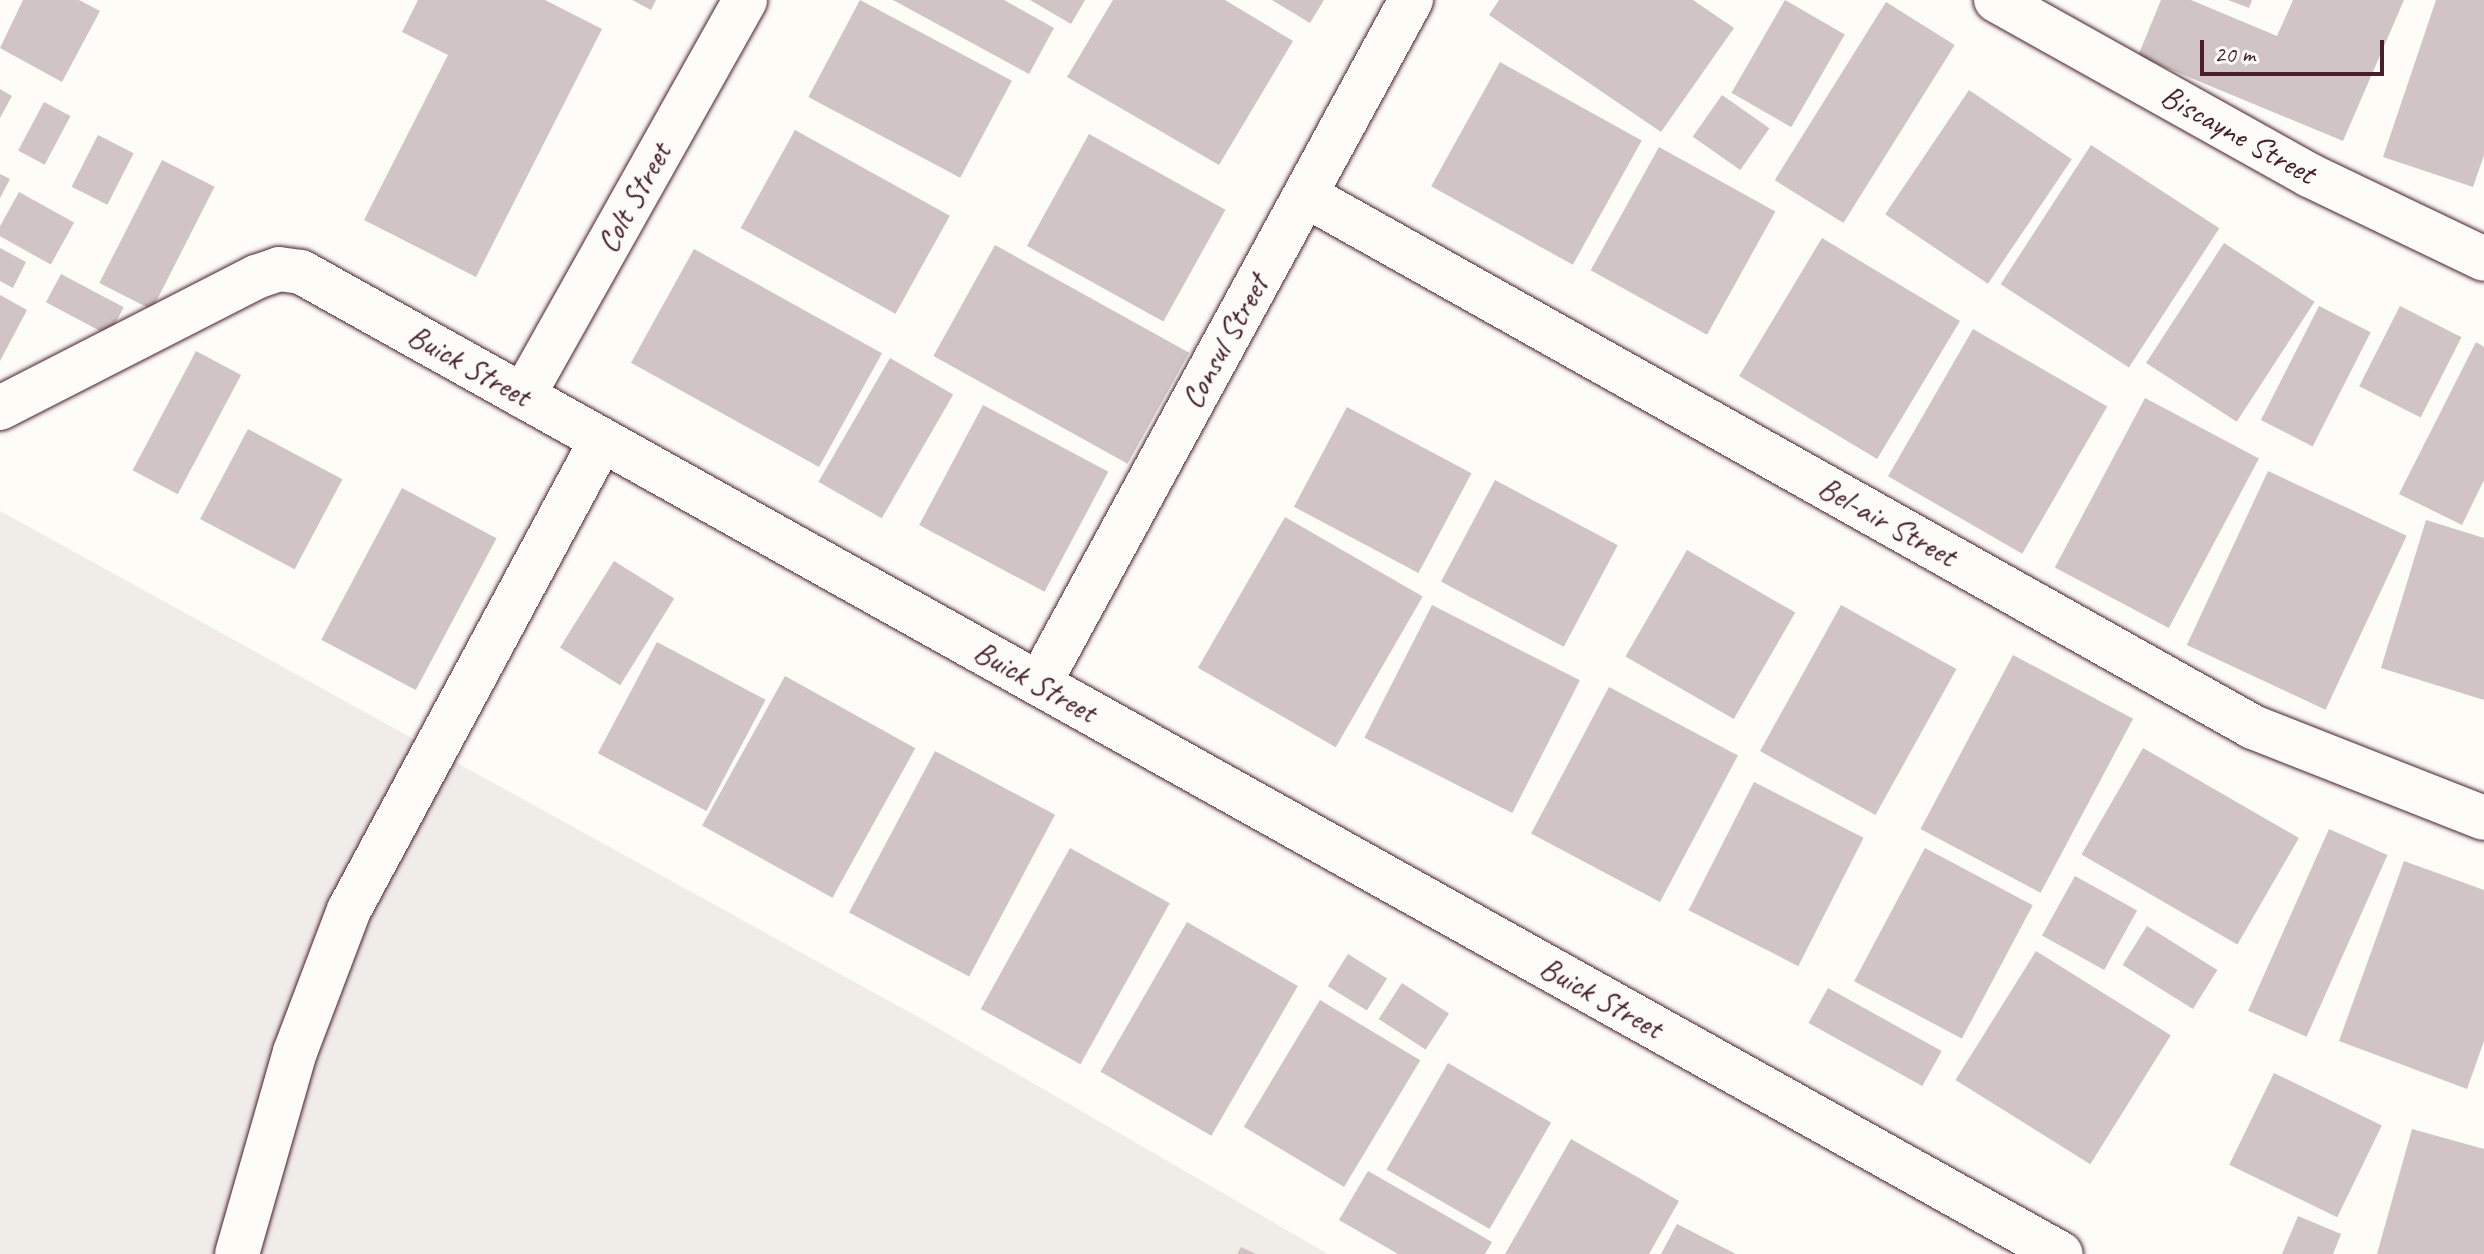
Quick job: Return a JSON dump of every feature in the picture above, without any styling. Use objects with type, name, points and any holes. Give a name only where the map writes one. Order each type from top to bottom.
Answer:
[{"type":"street","name":"Colt Street","points":[[523,396],[745,0]]},
{"type":"street","name":"Consul Street","points":[[1039,684],[1411,0]]},
{"type":"street","name":"Biscayne Street","points":[[1996,0],[2309,175],[2484,259]]},
{"type":"street","name":"Bel-air Street","points":[[1305,195],[2253,727],[2484,818]]},
{"type":"street","name":"Buick Street","points":[[0,408],[279,269],[301,272],[2061,1254]]},
{"type":"street","points":[[237,1254],[295,1052],[349,910],[601,441]]},
{"type":"shaded area","points":[[0,511],[929,1023],[1328,1254],[0,1254]]},
{"type":"building","points":[[23,0],[79,0],[100,11],[62,82],[0,48]]},
{"type":"building","points":[[418,0],[545,0],[602,29],[476,277],[364,220],[448,55],[402,32]]},
{"type":"building","points":[[632,0],[656,0],[651,10]]},
{"type":"building","points":[[860,0],[1012,81],[960,178],[808,97]]},
{"type":"building","points":[[893,0],[1004,0],[1054,28],[1029,74]]},
{"type":"building","points":[[1030,0],[1085,0],[1071,24]]},
{"type":"building","points":[[1113,0],[1225,0],[1293,41],[1219,165],[1067,77]]},
{"type":"building","points":[[1272,0],[1324,0],[1310,23]]},
{"type":"building","points":[[1499,0],[1693,0],[1734,28],[1661,132],[1489,15]]},
{"type":"building","points":[[1785,0],[1845,34],[1791,127],[1732,93]]},
{"type":"building","points":[[2161,0],[2191,0],[2277,36],[2293,0],[2404,0],[2343,141],[2138,56]]},
{"type":"building","points":[[2228,0],[2252,0],[2249,8]]},
{"type":"building","points":[[2436,0],[2484,0],[2484,155],[2473,187],[2383,157]]},
{"type":"building","points":[[1886,2],[1955,45],[1843,223],[1775,180]]},
{"type":"building","points":[[1500,62],[1642,141],[1573,265],[1431,186]]},
{"type":"building","points":[[0,89],[12,96],[0,118]]},
{"type":"building","points":[[1969,90],[2072,159],[1988,284],[1885,214]]},
{"type":"building","points":[[1722,95],[1770,128],[1740,170],[1693,137]]},
{"type":"building","points":[[44,102],[70,116],[45,165],[18,151]]},
{"type":"building","points":[[795,130],[950,216],[896,314],[741,228]]},
{"type":"building","points":[[1089,134],[1225,210],[1163,322],[1027,246]]},
{"type":"building","points":[[98,135],[134,153],[107,205],[72,187]]},
{"type":"building","points":[[2091,145],[2219,228],[2129,368],[2001,284]]},
{"type":"building","points":[[1659,147],[1775,211],[1707,335],[1591,270]]},
{"type":"building","points":[[162,160],[215,187],[152,310],[99,283]]},
{"type":"building","points":[[0,174],[10,179],[0,198]]},
{"type":"building","points":[[19,192],[74,223],[51,265],[0,236],[0,226]]},
{"type":"building","points":[[1822,238],[1960,321],[1877,459],[1739,376]]},
{"type":"building","points":[[2224,243],[2315,302],[2237,422],[2146,363]]},
{"type":"building","points":[[995,245],[1189,353],[1128,464],[933,356]]},
{"type":"building","points":[[0,248],[26,262],[13,288],[0,281]]},
{"type":"building","points":[[694,249],[882,353],[819,467],[631,363]]},
{"type":"building","points":[[61,274],[124,307],[109,336],[46,302]]},
{"type":"building","points":[[0,295],[27,310],[0,361]]},
{"type":"building","points":[[2319,306],[2371,332],[2313,446],[2261,420]]},
{"type":"building","points":[[2400,306],[2461,337],[2421,418],[2359,386]]},
{"type":"building","points":[[1973,329],[2107,406],[2022,554],[1888,476]]},
{"type":"building","points":[[2476,342],[2484,347],[2484,480],[2462,525],[2399,494]]},
{"type":"building","points":[[196,351],[241,375],[178,494],[133,470]]},
{"type":"building","points":[[890,358],[953,395],[882,518],[818,482]]},
{"type":"building","points":[[2145,398],[2259,459],[2169,628],[2055,568]]},
{"type":"building","points":[[983,405],[1108,472],[1045,592],[919,525]]},
{"type":"building","points":[[1347,407],[1471,473],[1418,573],[1294,507]]},
{"type":"building","points":[[248,429],[342,479],[295,569],[200,519]]},
{"type":"building","points":[[2268,471],[2407,536],[2326,710],[2187,645]]},
{"type":"building","points":[[1495,480],[1618,545],[1564,647],[1441,582]]},
{"type":"building","points":[[402,488],[496,538],[416,690],[321,640]]},
{"type":"building","points":[[1285,517],[1423,596],[1336,747],[1198,668]]},
{"type":"building","points":[[2426,520],[2484,538],[2484,700],[2381,668]]},
{"type":"building","points":[[1687,550],[1795,612],[1734,719],[1626,657]]},
{"type":"building","points":[[614,561],[674,599],[620,685],[560,648]]},
{"type":"building","points":[[1432,605],[1580,680],[1512,813],[1364,738]]},
{"type":"building","points":[[1841,605],[1956,669],[1875,815],[1760,751]]},
{"type":"building","points":[[657,642],[766,700],[706,811],[598,753]]},
{"type":"building","points":[[2013,655],[2133,719],[2041,893],[1921,829]]},
{"type":"building","points":[[785,676],[915,748],[832,898],[702,826]]},
{"type":"building","points":[[1609,687],[1738,756],[1660,902],[1531,834]]},
{"type":"building","points":[[2143,748],[2299,838],[2237,945],[2082,855]]},
{"type":"building","points":[[935,751],[1055,815],[969,976],[849,913]]},
{"type":"building","points":[[1754,782],[1864,838],[1798,966],[1689,910]]},
{"type":"building","points":[[2329,829],[2387,855],[2307,1037],[2248,1011]]},
{"type":"building","points":[[1070,848],[1170,903],[1081,1064],[981,1009]]},
{"type":"building","points":[[1925,848],[2033,905],[1962,1039],[1854,981]]},
{"type":"building","points":[[2404,861],[2484,890],[2484,1041],[2467,1089],[2339,1041]]},
{"type":"building","points":[[2075,876],[2137,910],[2104,970],[2042,935]]},
{"type":"building","points":[[1187,922],[1298,986],[1211,1136],[1100,1072]]},
{"type":"building","points":[[2147,926],[2217,970],[2193,1009],[2123,965]]},
{"type":"building","points":[[2036,951],[2171,1035],[2090,1164],[1955,1080]]},
{"type":"building","points":[[1348,954],[1387,978],[1367,1011],[1328,986]]},
{"type":"building","points":[[1402,983],[1449,1013],[1426,1050],[1379,1019]]},
{"type":"building","points":[[1828,988],[1942,1051],[1922,1086],[1809,1023]]},
{"type":"building","points":[[1320,1000],[1420,1060],[1344,1187],[1244,1127]]},
{"type":"building","points":[[1448,1063],[1551,1122],[1490,1229],[1386,1170]]},
{"type":"building","points":[[2274,1073],[2382,1126],[2337,1217],[2229,1165]]},
{"type":"building","points":[[2412,1129],[2484,1149],[2484,1254],[2377,1254]]},
{"type":"building","points":[[1571,1139],[1679,1201],[1649,1254],[1505,1254]]},
{"type":"building","points":[[1368,1171],[1492,1242],[1485,1254],[1398,1254],[1339,1220]]},
{"type":"building","points":[[2298,1216],[2341,1234],[2333,1254],[2282,1254]]},
{"type":"building","points":[[1677,1224],[1736,1254],[1661,1254]]},
{"type":"building","points":[[1241,1247],[1256,1254],[1237,1254]]}]
